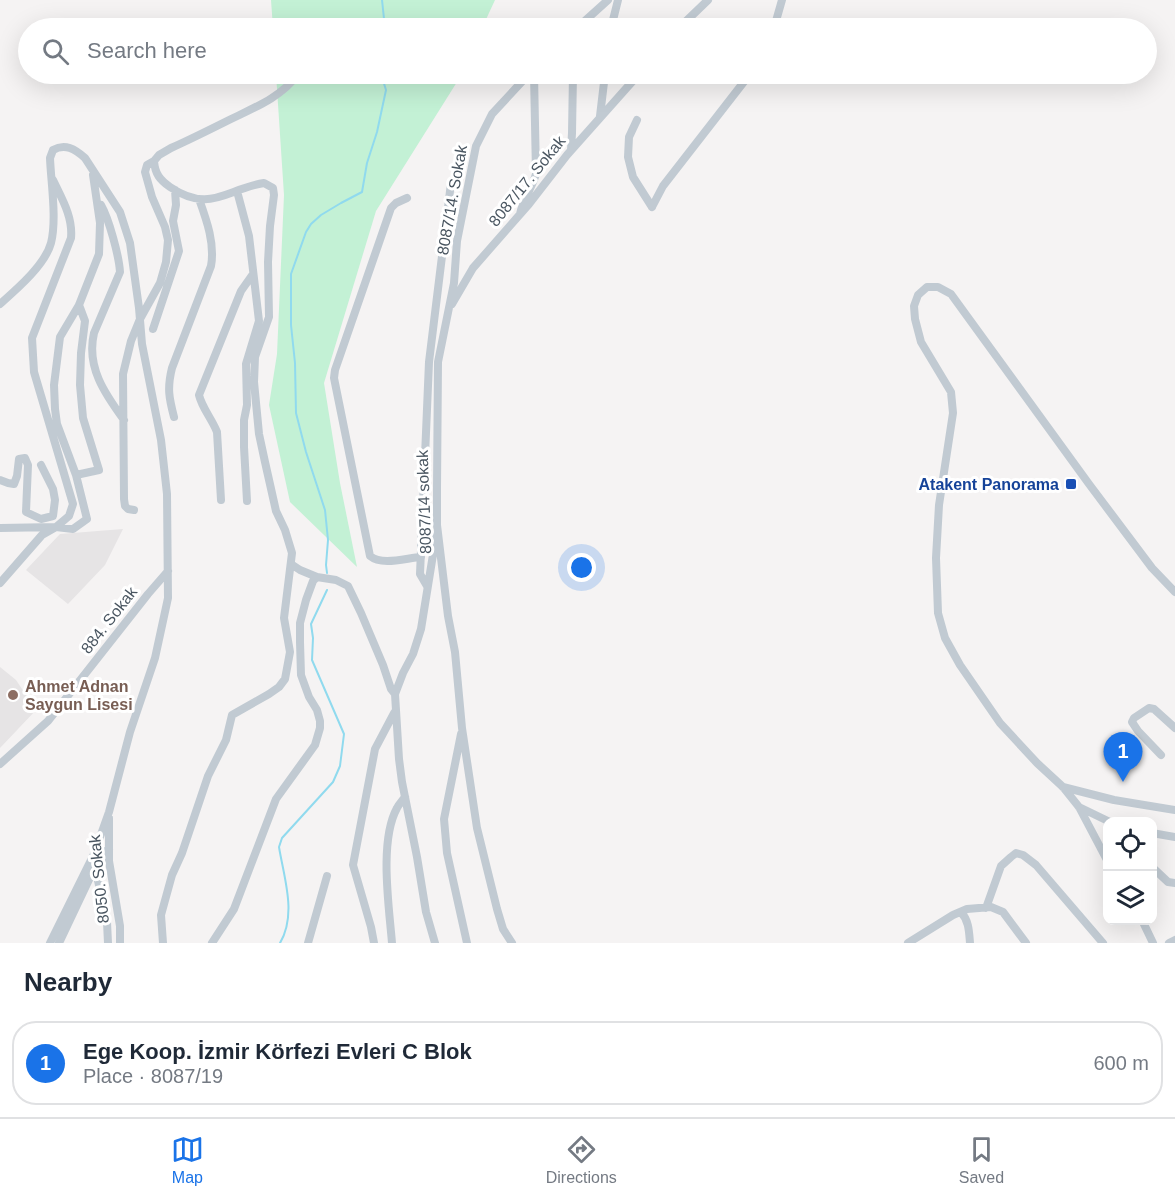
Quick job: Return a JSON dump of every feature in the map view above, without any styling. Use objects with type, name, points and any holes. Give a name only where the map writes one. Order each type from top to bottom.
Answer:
[{"type":"street","points":[[588,18],[608,0]]},
{"type":"street","points":[[614,18],[618,0]]},
{"type":"street","points":[[689,18],[708,0]]},
{"type":"street","points":[[777,18],[782,0]]},
{"type":"street","points":[[134,510],[125,506],[124,500],[123,374],[128,350],[140,319],[160,283],[166,262],[168,240],[145,172],[147,165],[171,148],[274,97],[290,84]]},
{"type":"street","name":"8087/14. Sokak","points":[[447,312],[454,283],[457,241],[476,146],[492,114],[520,84]]},
{"type":"street","points":[[520,214],[524,199],[536,174],[534,84]]},
{"type":"street","points":[[571,150],[573,84]]},
{"type":"street","points":[[600,117],[605,84]]},
{"type":"street","name":"8087/17. Sokak","points":[[447,312],[473,268],[571,150],[630,84]]},
{"type":"street","points":[[637,120],[628,137],[628,157],[633,177],[652,207],[663,186],[742,84]]},
{"type":"street","points":[[0,304],[38,266],[51,244],[53,212],[50,158],[53,150],[62,146],[76,151],[85,158],[120,212],[130,243],[142,344],[161,440],[167,494],[168,598],[155,658],[130,732],[109,812],[94,854],[50,943]]},
{"type":"street","points":[[154,161],[157,175],[162,182],[189,197],[211,199],[264,183],[273,188],[268,262],[269,318],[255,357],[254,382],[261,444],[276,511],[292,553],[284,618],[290,652],[285,679],[269,694],[232,715],[226,740],[208,776],[172,876],[161,915],[163,943]]},
{"type":"street","points":[[0,528],[74,529],[87,519],[76,475],[57,424],[54,385],[60,337],[79,305],[99,254],[100,223],[93,172]]},
{"type":"street","points":[[0,583],[42,535],[69,516],[73,504],[34,372],[32,338],[71,238],[72,228],[51,177]]},
{"type":"street","points":[[427,586],[420,574],[429,362],[451,183]]},
{"type":"street","points":[[153,329],[178,251],[173,221],[176,205],[175,190]]},
{"type":"street","points":[[237,191],[249,236],[259,321],[246,364],[247,405],[244,420],[244,447],[247,501]]},
{"type":"street","points":[[407,198],[391,208],[334,378],[370,556],[372,559],[382,561],[421,556]]},
{"type":"street","points":[[174,417],[168,382],[211,266],[213,254],[212,242],[199,199]]},
{"type":"street","points":[[98,201],[108,222],[120,264],[120,272],[94,333],[93,359],[99,382],[106,396],[125,421]]},
{"type":"street","points":[[221,500],[217,432],[199,395],[241,291],[253,274]]},
{"type":"street","points":[[1103,854],[1079,807],[1063,787],[1000,723],[960,665],[945,638],[938,614],[936,558],[939,505],[953,413],[951,392],[921,342],[915,319],[914,306],[918,296],[927,287],[938,287],[951,294],[1152,568],[1175,592]]},
{"type":"street","points":[[76,475],[99,470],[83,418],[80,385],[85,321],[79,305]]},
{"type":"street","name":"8087/14 sokak","points":[[447,312],[438,362],[437,525],[448,616],[455,652],[462,728]]},
{"type":"street","points":[[0,480],[14,484],[20,459],[25,458],[28,465],[26,513],[41,519],[53,516],[55,500],[42,465]]},
{"type":"street","points":[[435,943],[426,912],[405,797],[399,759],[395,694],[413,654],[421,629],[437,525]]},
{"type":"street","points":[[291,564],[317,577],[336,580],[348,586],[395,694]]},
{"type":"street","name":"884. Sokak","points":[[0,764],[48,721],[168,571]]},
{"type":"street","points":[[212,943],[234,909],[276,799],[315,745],[318,737],[320,721],[317,710],[309,697],[301,675],[300,632],[306,600],[313,581],[317,577]]},
{"type":"street","points":[[1161,755],[1138,731],[1132,722],[1134,718],[1149,708],[1154,709],[1175,728]]},
{"type":"street","points":[[374,943],[353,865],[375,749],[396,711]]},
{"type":"street","points":[[462,728],[444,819],[447,853],[467,943]]},
{"type":"street","points":[[462,728],[477,828],[503,929],[512,943]]},
{"type":"street","points":[[1063,787],[1113,800],[1175,810]]},
{"type":"street","points":[[392,943],[386,865],[390,831],[396,810],[405,797]]},
{"type":"street","points":[[1079,807],[1103,819]]},
{"type":"street","name":"8050. Sokak","points":[[109,812],[110,861],[120,926],[120,943]]},
{"type":"street","points":[[1157,833],[1175,837]]},
{"type":"street","points":[[94,854],[109,849]]},
{"type":"street","name":"8050. Sokak","points":[[94,854],[107,922],[108,943]]},
{"type":"street","points":[[969,926],[973,916],[983,908],[1001,866],[1016,854],[1023,855],[1036,865],[1103,943]]},
{"type":"street","points":[[59,943],[95,867],[110,861]]},
{"type":"street","points":[[1156,871],[1168,882],[1175,883]]},
{"type":"street","points":[[308,943],[327,876]]},
{"type":"street","points":[[908,943],[967,909],[991,907],[1003,912],[1026,943]]},
{"type":"street","points":[[961,912],[969,926],[970,943]]},
{"type":"street","points":[[1144,925],[1153,943]]},
{"type":"street","points":[[66,929],[67,943]]},
{"type":"street","points":[[1169,943],[1175,940]]},
{"type":"shaded area","points":[[123,529],[105,565],[68,604],[26,570],[60,534]]},
{"type":"shaded area","name":"Ahmet Adnan Saygun Lisesi","points":[[0,667],[16,680],[36,710],[0,748]]},
{"type":"green space","points":[[271,0],[495,0],[487,18],[272,18]]},
{"type":"green space","points":[[277,84],[456,84],[376,211],[324,383],[340,483],[357,567],[290,502],[269,405],[277,354],[284,195]]},
{"type":"waterway","points":[[382,0],[384,18]]},
{"type":"waterway","points":[[327,573],[328,540],[325,510],[296,413],[295,363],[291,325],[291,274],[311,224],[321,215],[362,192],[386,90],[384,84]]},
{"type":"waterway","points":[[280,943],[288,920],[288,896],[279,847],[282,838],[333,782],[340,766],[344,734],[312,660],[311,624],[327,590]]},
{"type":"place","name":"Atakent Panorama","points":[[1071,484]]},
{"type":"place","name":"Ahmet Adnan Saygun Lisesi","points":[[13,695]]},
{"type":"place","name":"Ege Koop. İzmir Körfezi Evleri C Blok","points":[[1123,782]]}]
